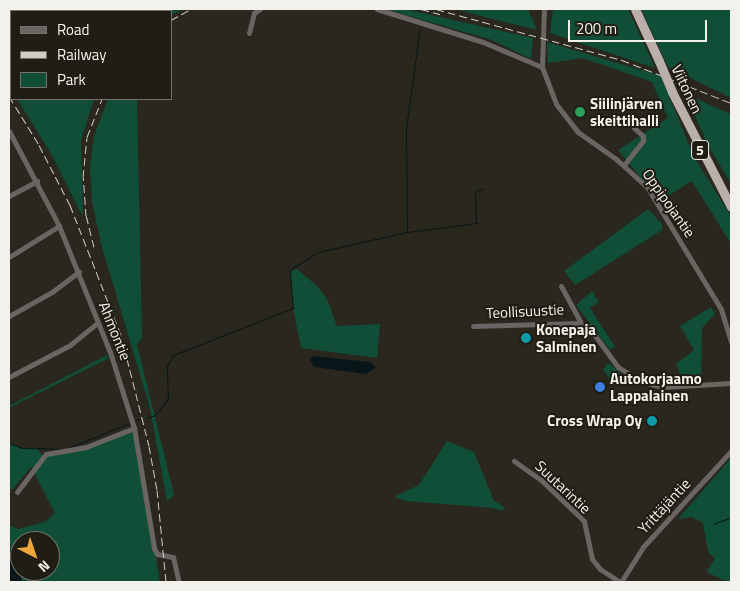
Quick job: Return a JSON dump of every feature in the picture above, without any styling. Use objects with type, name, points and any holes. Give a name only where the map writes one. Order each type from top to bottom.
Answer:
[{"type":"highway","name":"Viitonen","points":[[635,9],[672,92],[731,207]]},
{"type":"street","points":[[249,33],[254,13],[260,9]]},
{"type":"street","points":[[377,9],[483,42],[542,66]]},
{"type":"street","name":"Oppipojantie","points":[[542,9],[544,16],[542,66],[548,88],[566,118],[586,138],[624,165],[647,188],[721,309],[731,341]]},
{"type":"street","points":[[624,165],[643,140],[643,136],[634,128]]},
{"type":"street","name":"Ahmontie","points":[[9,133],[37,181],[59,226],[118,372],[134,428],[157,554],[173,557],[179,582]]},
{"type":"street","points":[[9,196],[37,181]]},
{"type":"street","points":[[9,257],[59,226]]},
{"type":"street","points":[[9,316],[52,292],[79,272]]},
{"type":"street","points":[[562,286],[581,323]]},
{"type":"street","points":[[9,377],[70,345],[98,322]]},
{"type":"street","name":"Teollisuustie","points":[[473,326],[581,323],[588,326],[618,367],[640,381],[663,388],[731,383]]},
{"type":"street","points":[[17,492],[46,454],[86,447],[134,428]]},
{"type":"street","name":"Yrittäjäntie","points":[[621,582],[643,547],[731,451]]},
{"type":"street","name":"Suutarintie","points":[[514,461],[541,480],[584,521],[592,559],[600,569],[621,582]]},
{"type":"green space","points":[[9,9],[139,10],[10,10],[10,50]]},
{"type":"green space","points":[[183,9],[172,14],[172,10],[139,10]]},
{"type":"green space","points":[[385,9],[404,9],[533,38],[531,59],[492,40]]},
{"type":"green space","points":[[454,9],[528,9],[537,30],[485,17]]},
{"type":"green space","points":[[553,9],[628,9],[655,68],[550,33]]},
{"type":"green space","points":[[641,9],[731,9],[731,98],[668,67]]},
{"type":"green space","points":[[547,42],[661,76],[694,157],[731,216],[731,244],[692,181],[660,201],[618,150],[668,118],[652,82],[583,58],[548,63]]},
{"type":"green space","points":[[685,94],[731,114],[731,184],[708,145]]},
{"type":"green space","points":[[18,100],[94,100],[81,140],[83,217],[53,157]]},
{"type":"green space","points":[[108,100],[137,100],[142,338],[137,344],[174,495],[167,501],[150,408],[101,244],[92,201],[90,169],[94,136]]},
{"type":"green space","points":[[648,209],[662,224],[662,230],[575,285],[564,271]]},
{"type":"green space","points":[[297,269],[318,287],[327,299],[337,326],[380,324],[377,358],[301,348],[293,308],[290,271]]},
{"type":"green space","points":[[592,291],[599,302],[590,308],[615,347],[610,350],[576,305]]},
{"type":"green space","points":[[711,307],[715,314],[702,328],[701,382],[684,382],[676,364],[694,350],[680,326]]},
{"type":"green space","points":[[107,355],[109,358],[9,408],[9,406]]},
{"type":"green space","points":[[608,363],[630,381],[616,387],[603,370]]},
{"type":"green space","points":[[134,428],[160,582],[9,582],[9,525],[18,529],[45,522],[55,513],[31,467],[13,489],[9,490],[9,443],[22,448],[37,448],[42,455],[69,452]]},
{"type":"green space","points":[[447,441],[474,452],[494,501],[505,507],[502,511],[493,508],[407,501],[394,497],[419,485]]},
{"type":"green space","points":[[731,458],[731,582],[728,582],[706,572],[715,559],[708,552],[703,523],[692,517],[678,519]]},
{"type":"shaded area","points":[[313,356],[370,362],[376,367],[366,374],[314,367],[310,360]]},
{"type":"shaded area","points":[[9,546],[10,581],[22,582],[9,582]]},
{"type":"waterway","points":[[407,230],[406,128],[420,27]]},
{"type":"waterway","points":[[146,418],[155,415],[168,399],[167,366],[173,355],[293,308],[290,271],[294,267],[318,252],[407,232],[476,223],[475,191],[482,189]]},
{"type":"waterway","points":[[136,420],[140,419]]},
{"type":"waterway","points":[[68,448],[130,423]]},
{"type":"waterway","points":[[9,443],[22,448],[61,449]]},
{"type":"waterway","points":[[713,524],[731,517]]},
{"type":"railway","points":[[172,19],[191,9]]},
{"type":"railway","points":[[421,9],[443,15]]},
{"type":"railway","points":[[436,9],[622,60],[731,103]]},
{"type":"railway","points":[[11,100],[39,145],[70,205],[121,335],[149,446],[157,490],[166,582]]},
{"type":"railway","points":[[94,247],[86,216],[83,177],[87,137],[102,100]]},
{"type":"place","name":"Siilinjärven skeittihalli","points":[[580,112]]},
{"type":"place","name":"Konepaja Salminen","points":[[526,338]]},
{"type":"place","name":"Autokorjaamo Lappalainen","points":[[600,387]]},
{"type":"place","name":"Cross Wrap Oy","points":[[652,421]]}]
